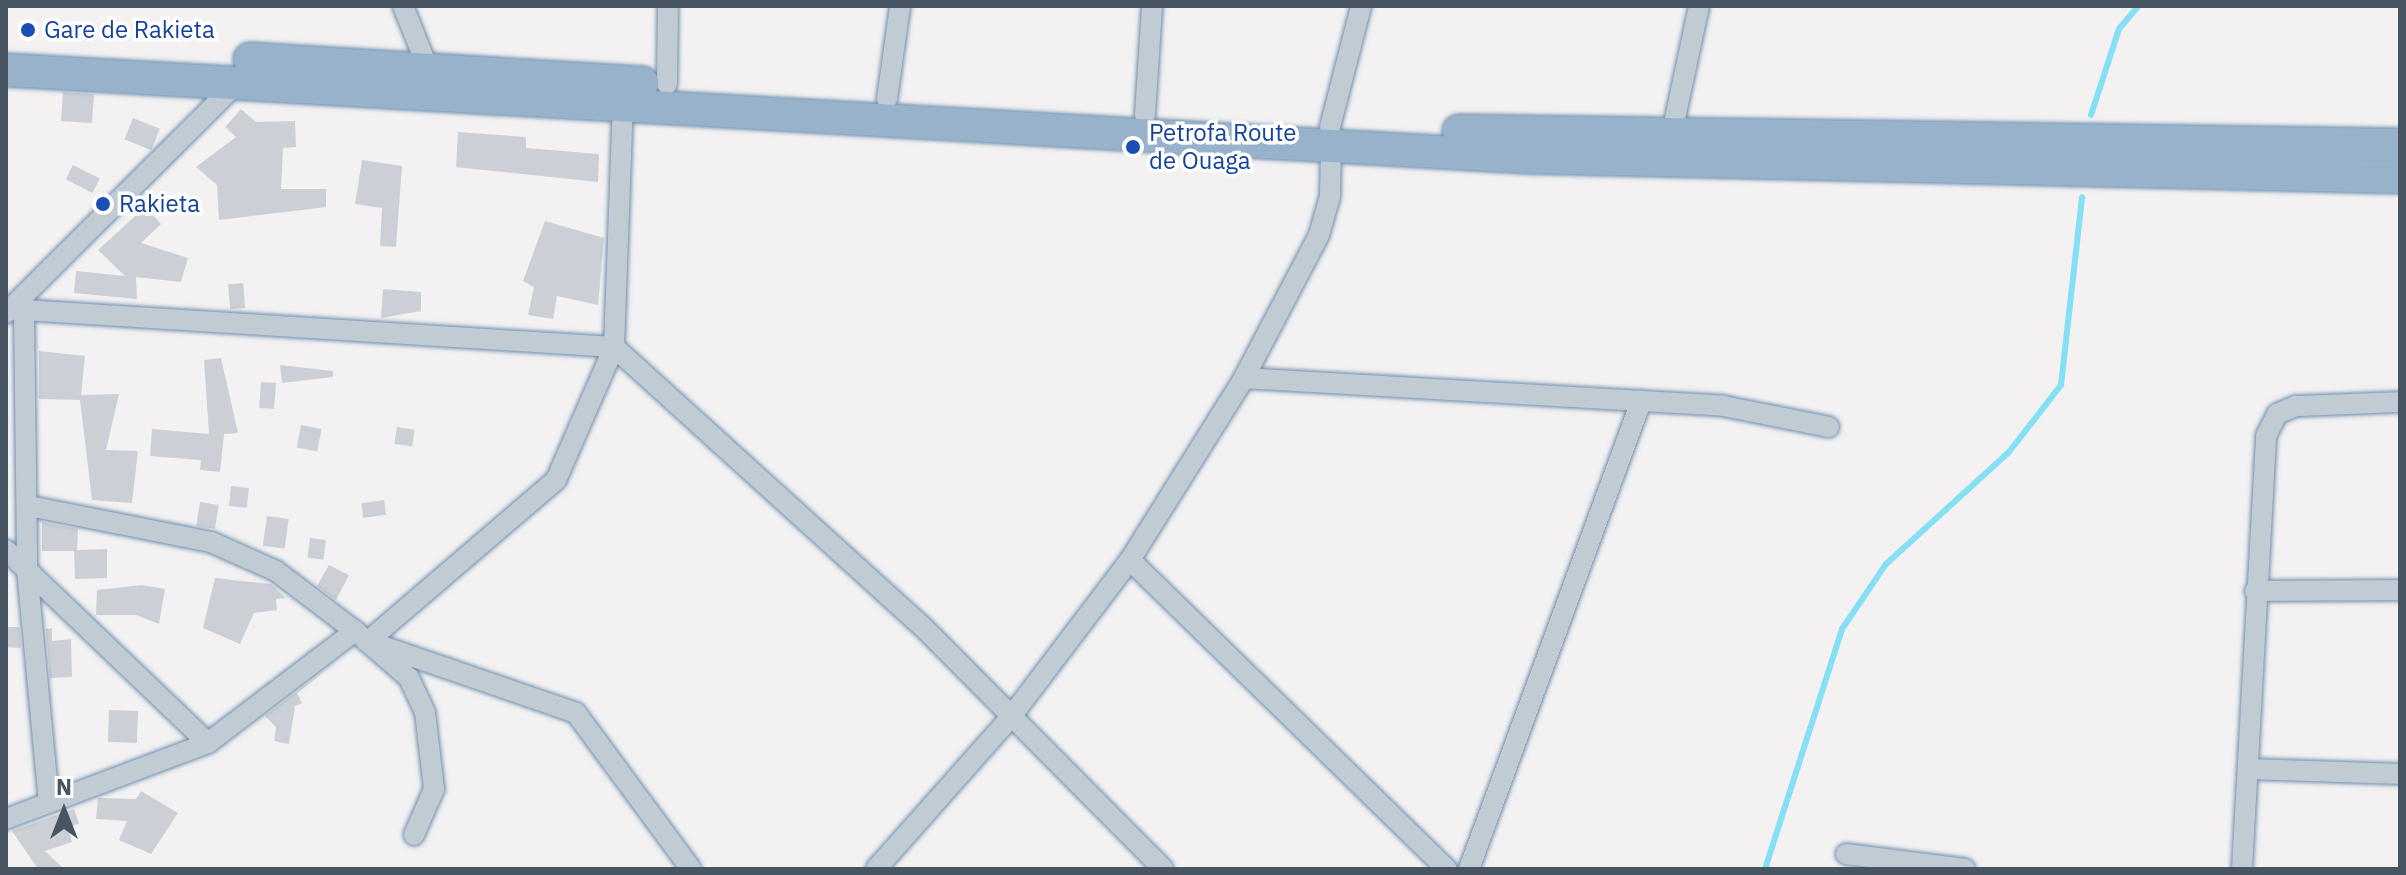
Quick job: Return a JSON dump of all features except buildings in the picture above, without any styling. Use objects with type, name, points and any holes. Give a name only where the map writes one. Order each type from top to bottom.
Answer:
[{"type":"highway","points":[[6,48],[242,70],[432,80],[667,84],[1145,115],[1208,130]]},
{"type":"highway","points":[[6,70],[242,70]]},
{"type":"highway","points":[[432,80],[623,104],[1208,130],[1684,163],[2400,177]]},
{"type":"highway","points":[[1330,138],[1671,137],[2400,145]]},
{"type":"street","points":[[403,6],[432,80]]},
{"type":"street","points":[[667,84],[668,6]]},
{"type":"street","points":[[887,99],[900,6]]},
{"type":"street","points":[[1145,115],[1152,6]]},
{"type":"street","points":[[876,869],[1010,718],[1130,560],[1244,378],[1319,235],[1330,196],[1330,138],[1361,6]]},
{"type":"street","points":[[1671,137],[1699,6]]},
{"type":"street","points":[[49,803],[27,570],[29,506],[16,308],[242,70]]},
{"type":"street","points":[[6,819],[208,743],[361,636],[556,480],[614,347],[623,104]]},
{"type":"street","points":[[16,308],[614,347],[924,628],[1163,869]]},
{"type":"street","points":[[1244,378],[1723,406],[1829,427]]},
{"type":"street","points":[[1469,869],[1641,401]]},
{"type":"street","points":[[2242,869],[2250,769],[2255,591],[2266,436],[2277,414],[2296,406],[2400,402]]},
{"type":"street","points":[[29,506],[211,542],[276,571],[361,636],[409,678],[425,712],[434,789],[414,835]]},
{"type":"street","points":[[6,550],[208,743]]},
{"type":"street","points":[[1130,560],[1447,869]]},
{"type":"street","points":[[2255,591],[2400,590]]},
{"type":"street","points":[[361,636],[576,713],[691,869]]},
{"type":"street","points":[[2250,769],[2400,774]]},
{"type":"street","points":[[1846,854],[1965,869]]},
{"type":"waterway","points":[[2091,115],[2119,29],[2138,6]]},
{"type":"waterway","points":[[1765,869],[1842,629],[1886,564],[2009,452],[2061,385],[2082,197]]},
{"type":"place","name":"Gare de Rakieta","points":[[28,30]]},
{"type":"place","name":"Petrofa Route de Ouaga","points":[[1133,147]]},
{"type":"place","name":"Rakieta","points":[[103,204]]}]
